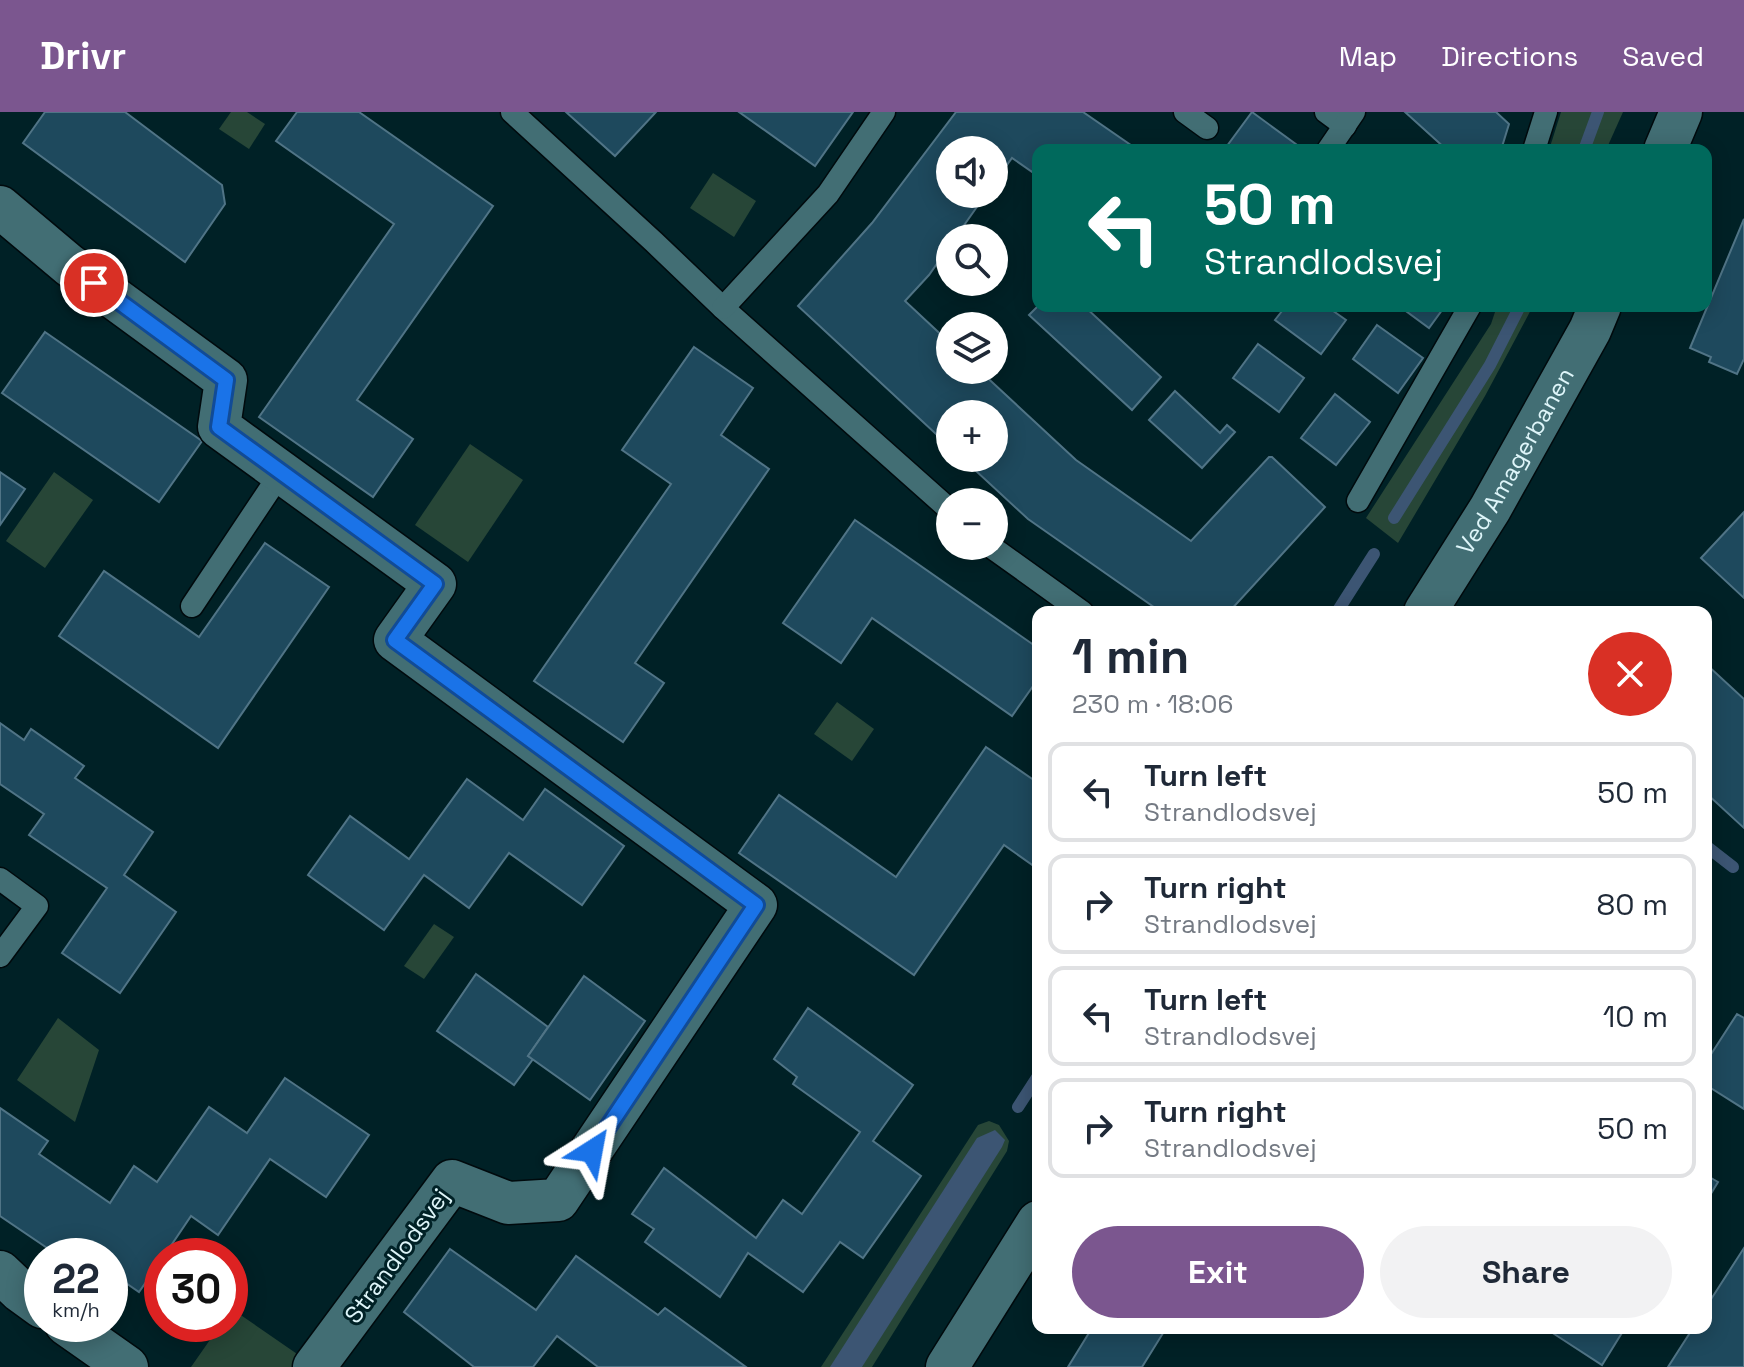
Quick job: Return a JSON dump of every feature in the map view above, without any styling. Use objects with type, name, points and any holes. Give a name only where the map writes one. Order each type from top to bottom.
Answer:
[{"type":"street","points":[[1668,144],[1681,112]]},
{"type":"street","name":"Strandlodsvej","points":[[0,207],[69,265],[226,380],[219,427],[435,584],[395,640],[756,905],[558,1200],[508,1203],[452,1181],[314,1367]]},
{"type":"street","name":"Ved Amagerbanen","points":[[1429,606],[1490,509],[1598,312]]},
{"type":"street","points":[[947,1367],[1032,1232]]},
{"type":"street","points":[[0,1272],[24,1294]]},
{"type":"street","points":[[92,1342],[127,1367]]},
{"type":"lane","points":[[512,112],[723,308],[936,498]]},
{"type":"lane","points":[[723,308],[828,194],[884,112]]},
{"type":"lane","points":[[1185,112],[1207,128]]},
{"type":"lane","points":[[1326,112],[1350,119],[1332,144]]},
{"type":"lane","points":[[1536,144],[1546,112]]},
{"type":"lane","points":[[1358,501],[1467,312]]},
{"type":"lane","points":[[192,606],[282,471]]},
{"type":"lane","points":[[1008,559],[1074,606]]},
{"type":"lane","points":[[0,879],[37,906],[0,956]]},
{"type":"green space","points":[[231,112],[247,112],[265,124],[249,149],[219,129]]},
{"type":"green space","points":[[1561,112],[1623,112],[1609,144],[1551,144]]},
{"type":"green space","points":[[713,173],[756,201],[734,237],[690,208]]},
{"type":"green space","points":[[1495,312],[1530,312],[1485,396],[1398,543],[1366,518],[1491,324]]},
{"type":"green space","points":[[470,444],[523,480],[468,562],[415,525]]},
{"type":"green space","points":[[54,472],[93,500],[45,568],[6,541]]},
{"type":"green space","points":[[837,702],[874,729],[852,761],[814,734]]},
{"type":"green space","points":[[434,924],[454,937],[424,979],[404,966]]},
{"type":"green space","points":[[58,1018],[99,1050],[75,1122],[17,1080]]},
{"type":"green space","points":[[989,1121],[999,1125],[1009,1141],[1007,1151],[872,1367],[821,1367],[978,1125]]},
{"type":"green space","points":[[248,1320],[316,1367],[191,1367],[208,1342],[248,1342]]},
{"type":"water","points":[[995,1130],[1005,1140],[1002,1147],[862,1367],[830,1367],[977,1138]]},
{"type":"building","points":[[45,112],[125,112],[222,185],[225,204],[185,262],[23,143]]},
{"type":"building","points":[[297,112],[359,112],[493,206],[357,400],[413,439],[373,497],[259,417],[394,224],[276,141]]},
{"type":"building","points":[[566,112],[656,112],[615,156]]},
{"type":"building","points":[[739,112],[853,112],[815,166]]},
{"type":"building","points":[[956,112],[1083,112],[1129,144],[1032,144],[1032,172],[1012,158],[1008,164],[1008,136],[938,136]]},
{"type":"building","points":[[1252,112],[1296,144],[1228,144]]},
{"type":"building","points":[[1405,112],[1496,112],[1509,124],[1503,144],[1440,144]]},
{"type":"building","points":[[936,138],[936,208],[976,208],[965,224],[936,224],[936,265],[905,301],[936,330],[936,384],[994,384],[1076,460],[1191,541],[1269,457],[1325,507],[1234,606],[1152,606],[1028,519],[1008,501],[1008,488],[994,488],[977,472],[1008,472],[1008,400],[936,400],[936,434],[798,306],[872,223]]},
{"type":"building","points":[[1744,219],[1744,359],[1737,374],[1709,362],[1711,357],[1690,348],[1705,312],[1712,312],[1712,295]]},
{"type":"building","points":[[1032,312],[1091,312],[1161,377],[1132,410],[1029,315]]},
{"type":"building","points":[[1281,312],[1335,312],[1346,320],[1321,354],[1275,320]]},
{"type":"building","points":[[1407,312],[1441,312],[1429,328]]},
{"type":"building","points":[[1377,325],[1423,358],[1398,393],[1353,359]]},
{"type":"building","points":[[45,332],[202,441],[159,502],[2,393]]},
{"type":"building","points":[[1258,344],[1304,378],[1279,412],[1233,378]]},
{"type":"building","points":[[694,347],[753,388],[721,435],[769,469],[635,663],[664,683],[623,742],[534,681],[671,484],[622,450]]},
{"type":"building","points":[[1175,391],[1220,433],[1227,425],[1235,432],[1202,468],[1149,420]]},
{"type":"building","points":[[1335,394],[1370,422],[1336,465],[1301,438]]},
{"type":"building","points":[[0,472],[25,489],[0,525]]},
{"type":"building","points":[[1744,512],[1744,598],[1701,558]]},
{"type":"building","points":[[855,520],[1032,644],[1032,688],[1012,716],[872,618],[841,663],[783,623]]},
{"type":"building","points":[[265,543],[329,587],[218,748],[59,636],[104,571],[199,637]]},
{"type":"building","points":[[1712,670],[1744,699],[1744,828],[1712,799]]},
{"type":"building","points":[[0,723],[24,740],[31,729],[84,766],[75,778],[153,832],[124,875],[176,912],[120,993],[62,953],[107,888],[29,835],[44,814],[0,784]]},
{"type":"building","points":[[986,747],[1032,779],[1032,865],[1004,845],[914,975],[739,853],[779,795],[896,877]]},
{"type":"building","points":[[467,779],[523,820],[545,789],[624,846],[582,905],[509,853],[469,908],[424,875],[384,930],[308,875],[350,816],[409,859]]},
{"type":"building","points":[[476,974],[548,1027],[528,1056],[533,1059],[514,1085],[437,1031]]},
{"type":"building","points":[[584,976],[645,1021],[590,1100],[528,1056]]},
{"type":"building","points":[[808,1008],[913,1085],[873,1141],[921,1176],[863,1258],[840,1242],[803,1292],[748,1253],[720,1297],[645,1242],[654,1229],[632,1214],[664,1168],[756,1238],[783,1200],[802,1214],[860,1132],[793,1084],[797,1077],[774,1059]]},
{"type":"building","points":[[1737,1014],[1744,1018],[1744,1109],[1712,1089],[1712,1053]]},
{"type":"building","points":[[285,1078],[369,1135],[326,1197],[270,1159],[218,1235],[191,1216],[176,1238],[144,1238],[144,1285],[139,1292],[128,1284],[128,1238],[32,1238],[0,1216],[0,1108],[48,1141],[39,1154],[110,1203],[134,1166],[157,1182],[209,1107],[247,1133]]},
{"type":"building","points":[[1712,1178],[1718,1182],[1712,1192]]},
{"type":"building","points":[[1744,1248],[1744,1367],[1668,1367],[1689,1334],[1712,1334],[1712,1298]]},
{"type":"building","points":[[450,1249],[536,1310],[576,1256],[658,1315],[665,1308],[746,1367],[598,1367],[557,1336],[533,1367],[474,1367],[404,1312]]},
{"type":"building","points":[[1088,1334],[1163,1334],[1142,1367],[1068,1367]]},
{"type":"building","points":[[1554,1334],[1621,1334],[1602,1365]]},
{"type":"waterway","points":[[1586,144],[1598,112]]},
{"type":"waterway","points":[[1394,518],[1490,365],[1517,312]]},
{"type":"waterway","points":[[1341,606],[1374,554]]},
{"type":"waterway","points":[[1712,851],[1733,867]]},
{"type":"waterway","points":[[1018,1107],[1032,1085]]},
{"type":"route","points":[[94,283],[226,380],[219,427],[435,584],[395,640],[756,905],[592,1151]]}]
